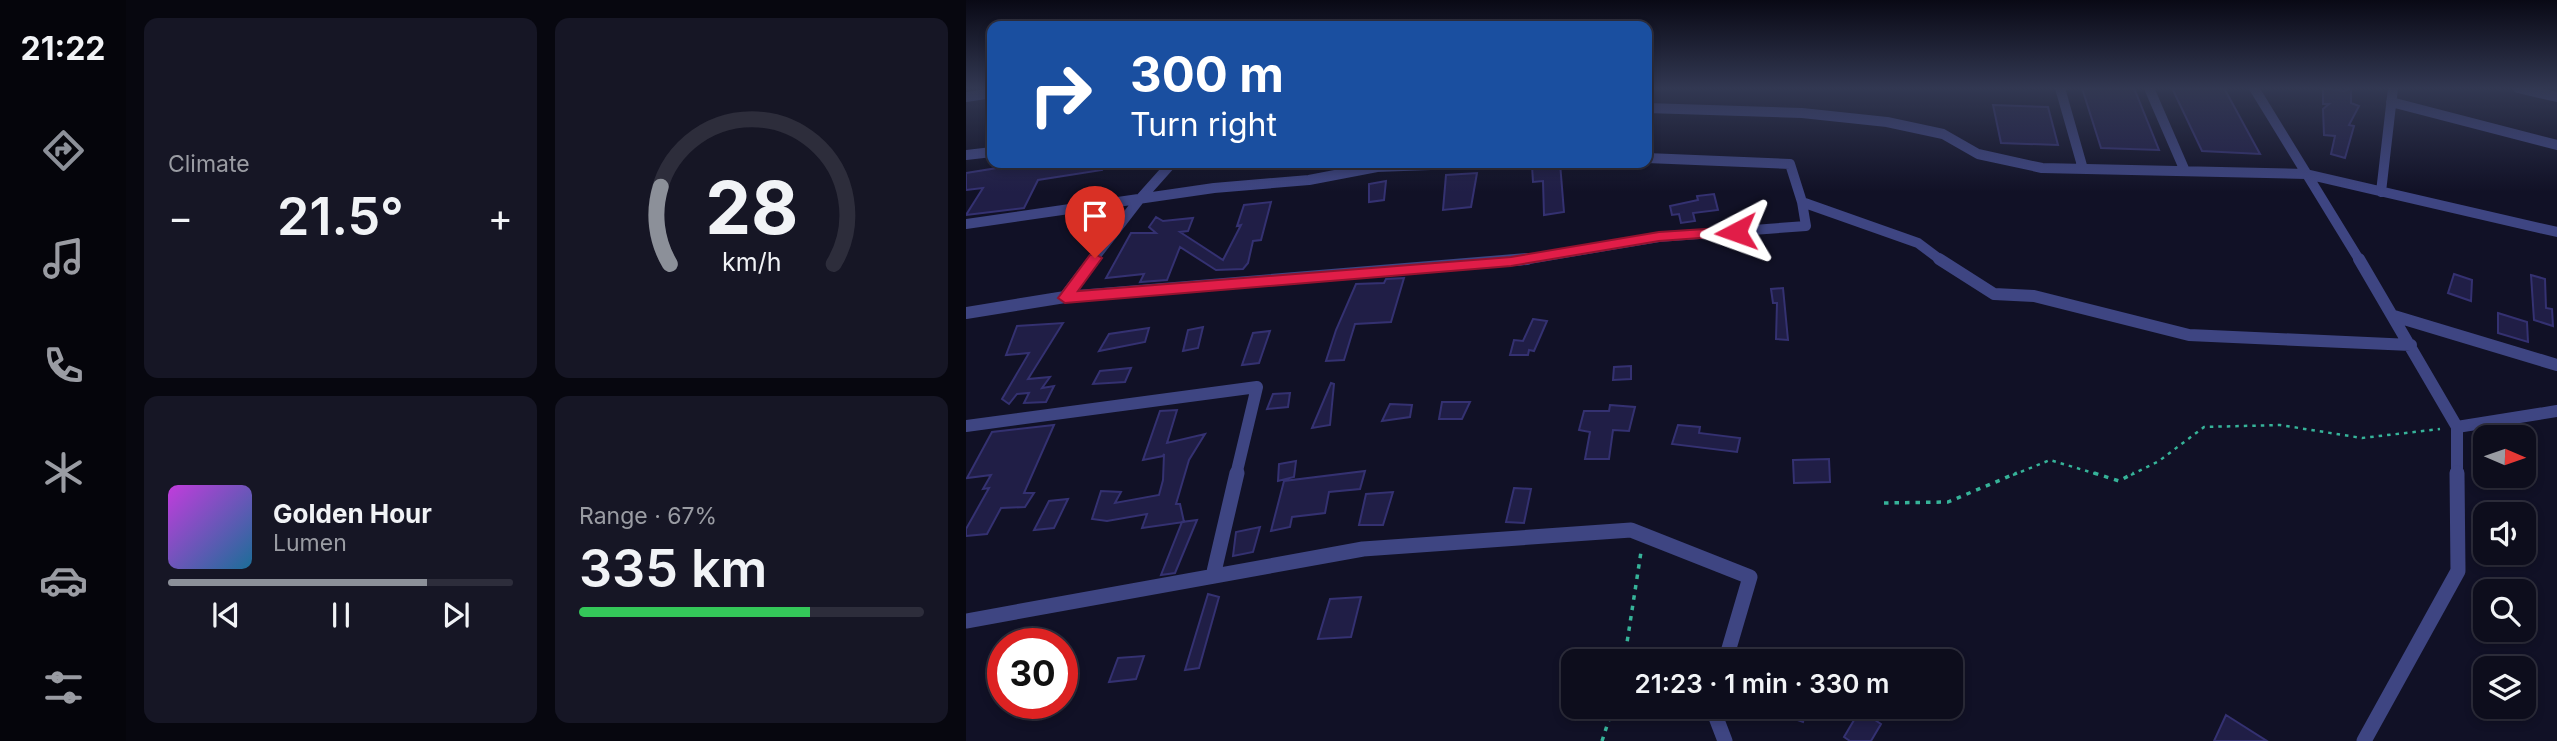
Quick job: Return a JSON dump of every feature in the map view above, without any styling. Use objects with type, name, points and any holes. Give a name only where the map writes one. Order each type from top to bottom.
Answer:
[{"type":"street","points":[[1890,123],[1943,134],[1978,154],[2042,168],[2306,174],[2557,232]]},
{"type":"street","points":[[2070,123],[2083,169]]},
{"type":"street","points":[[2164,123],[2185,171]]},
{"type":"street","points":[[2275,123],[2394,316],[2457,427],[2458,571],[2364,741]]},
{"type":"street","points":[[2381,192],[2389,123]]},
{"type":"street","points":[[2470,123],[2557,145]]},
{"type":"street","points":[[966,155],[987,153]]},
{"type":"street","points":[[966,313],[1065,298],[1511,262],[1659,237],[1806,226],[1802,202],[1790,164],[1652,158]]},
{"type":"street","points":[[1065,298],[1139,200],[1168,168]]},
{"type":"street","points":[[966,224],[1214,188],[1309,180],[1372,168]]},
{"type":"street","points":[[1802,202],[1918,243],[1956,272],[1994,294],[2034,296],[2189,335],[2411,345]]},
{"type":"street","points":[[2394,316],[2557,365]]},
{"type":"street","points":[[966,426],[1257,387],[1213,576]]},
{"type":"street","points":[[2457,427],[2557,411]]},
{"type":"street","points":[[966,621],[1363,549],[1632,530],[1750,577],[1729,649]]},
{"type":"street","points":[[1717,719],[1725,741]]},
{"type":"path","points":[[1884,503],[1948,502],[2050,460],[2119,481],[2159,461],[2204,426],[2280,425],[2362,438],[2457,427]]},
{"type":"path","points":[[1627,649],[1643,534]]},
{"type":"path","points":[[1602,741],[1610,719]]},
{"type":"building","points":[[1997,123],[2052,123],[2058,145],[2001,143]]},
{"type":"building","points":[[2093,123],[2148,123],[2159,150],[2101,148]]},
{"type":"building","points":[[2188,123],[2243,123],[2260,154],[2202,151]]},
{"type":"building","points":[[2324,123],[2350,123],[2349,125],[2354,126],[2345,158],[2331,154],[2335,136],[2324,135]]},
{"type":"building","points":[[997,168],[1102,170],[1038,180],[1024,208],[966,215],[983,188],[966,190],[966,173]]},
{"type":"building","points":[[1532,168],[1560,168],[1564,212],[1544,215],[1543,181],[1533,182]]},
{"type":"building","points":[[1477,173],[1471,207],[1443,210],[1446,175]]},
{"type":"building","points":[[1386,181],[1384,200],[1369,202],[1369,184]]},
{"type":"building","points":[[1714,194],[1718,210],[1693,213],[1695,221],[1681,223],[1679,214],[1672,215],[1670,206],[1698,200],[1697,196]]},
{"type":"building","points":[[1271,202],[1261,240],[1253,241],[1248,263],[1243,269],[1216,270],[1180,247],[1167,280],[1140,282],[1144,274],[1106,278],[1131,233],[1156,233],[1149,227],[1156,217],[1163,221],[1193,218],[1188,231],[1180,232],[1223,260],[1241,225],[1237,226],[1244,205]]},
{"type":"building","points":[[2454,274],[2472,280],[2471,301],[2448,293]]},
{"type":"building","points":[[2531,275],[2545,279],[2546,308],[2552,309],[2553,326],[2534,320]]},
{"type":"building","points":[[1404,278],[1391,322],[1355,324],[1344,360],[1326,361],[1356,284],[1384,283],[1386,279]]},
{"type":"building","points":[[1783,288],[1788,340],[1776,339],[1777,303],[1773,303],[1771,289]]},
{"type":"building","points":[[2498,313],[2527,322],[2528,342],[2498,333]]},
{"type":"building","points":[[1533,319],[1547,321],[1534,351],[1529,350],[1528,355],[1510,355],[1514,340],[1523,341]]},
{"type":"building","points":[[1063,323],[1028,379],[1050,377],[1042,388],[1054,386],[1046,402],[1024,403],[1029,393],[1017,394],[1009,404],[1002,399],[1029,353],[1006,355],[1017,326]]},
{"type":"building","points":[[1203,327],[1198,348],[1183,351],[1188,330]]},
{"type":"building","points":[[1149,328],[1145,342],[1099,351],[1109,334]]},
{"type":"building","points":[[1270,331],[1259,363],[1242,365],[1253,333]]},
{"type":"building","points":[[1631,366],[1631,379],[1613,380],[1614,367]]},
{"type":"building","points":[[1131,368],[1125,382],[1093,384],[1100,371]]},
{"type":"building","points":[[1331,383],[1334,384],[1330,425],[1312,428]]},
{"type":"building","points":[[1290,393],[1288,407],[1267,409],[1273,394]]},
{"type":"building","points":[[1442,402],[1470,402],[1462,419],[1439,419]]},
{"type":"building","points":[[1390,404],[1412,405],[1410,417],[1382,421]]},
{"type":"building","points":[[1610,405],[1635,407],[1629,431],[1613,430],[1609,459],[1585,459],[1590,432],[1579,430],[1584,411],[1609,411]]},
{"type":"building","points":[[1177,410],[1167,443],[1205,434],[1189,460],[1176,504],[1180,504],[1184,522],[1142,528],[1147,514],[1107,521],[1092,519],[1101,491],[1121,492],[1115,503],[1159,495],[1163,480],[1164,454],[1143,460],[1160,411]]},
{"type":"building","points":[[1054,425],[1024,493],[1034,493],[1025,507],[1001,508],[987,534],[966,536],[966,529],[989,488],[983,489],[991,475],[967,478],[992,432]]},
{"type":"building","points":[[1678,425],[1700,427],[1699,433],[1740,438],[1737,452],[1672,444]]},
{"type":"building","points":[[1829,459],[1830,482],[1794,483],[1793,460]]},
{"type":"building","points":[[1296,461],[1294,477],[1278,481],[1279,464]]},
{"type":"building","points":[[1365,471],[1360,489],[1329,492],[1325,513],[1292,517],[1290,527],[1271,531],[1284,481]]},
{"type":"building","points":[[1514,488],[1531,489],[1524,523],[1506,522]]},
{"type":"building","points":[[1393,492],[1383,525],[1359,525],[1366,494]]},
{"type":"building","points":[[1068,499],[1054,528],[1034,530],[1049,501]]},
{"type":"building","points":[[1197,520],[1175,573],[1161,575],[1182,522]]},
{"type":"building","points":[[1260,527],[1253,552],[1233,556],[1236,532]]},
{"type":"building","points":[[1208,594],[1219,597],[1199,668],[1185,670]]},
{"type":"building","points":[[1361,597],[1351,637],[1318,639],[1330,599]]},
{"type":"building","points":[[1144,656],[1136,679],[1109,682],[1118,658]]},
{"type":"building","points":[[2226,715],[2267,741],[2214,741]]},
{"type":"building","points":[[1855,719],[1874,719],[1881,724],[1871,741],[1850,741],[1844,737]]},
{"type":"route","points":[[1095,258],[1065,298],[1511,262],[1659,237],[1736,232]]}]
